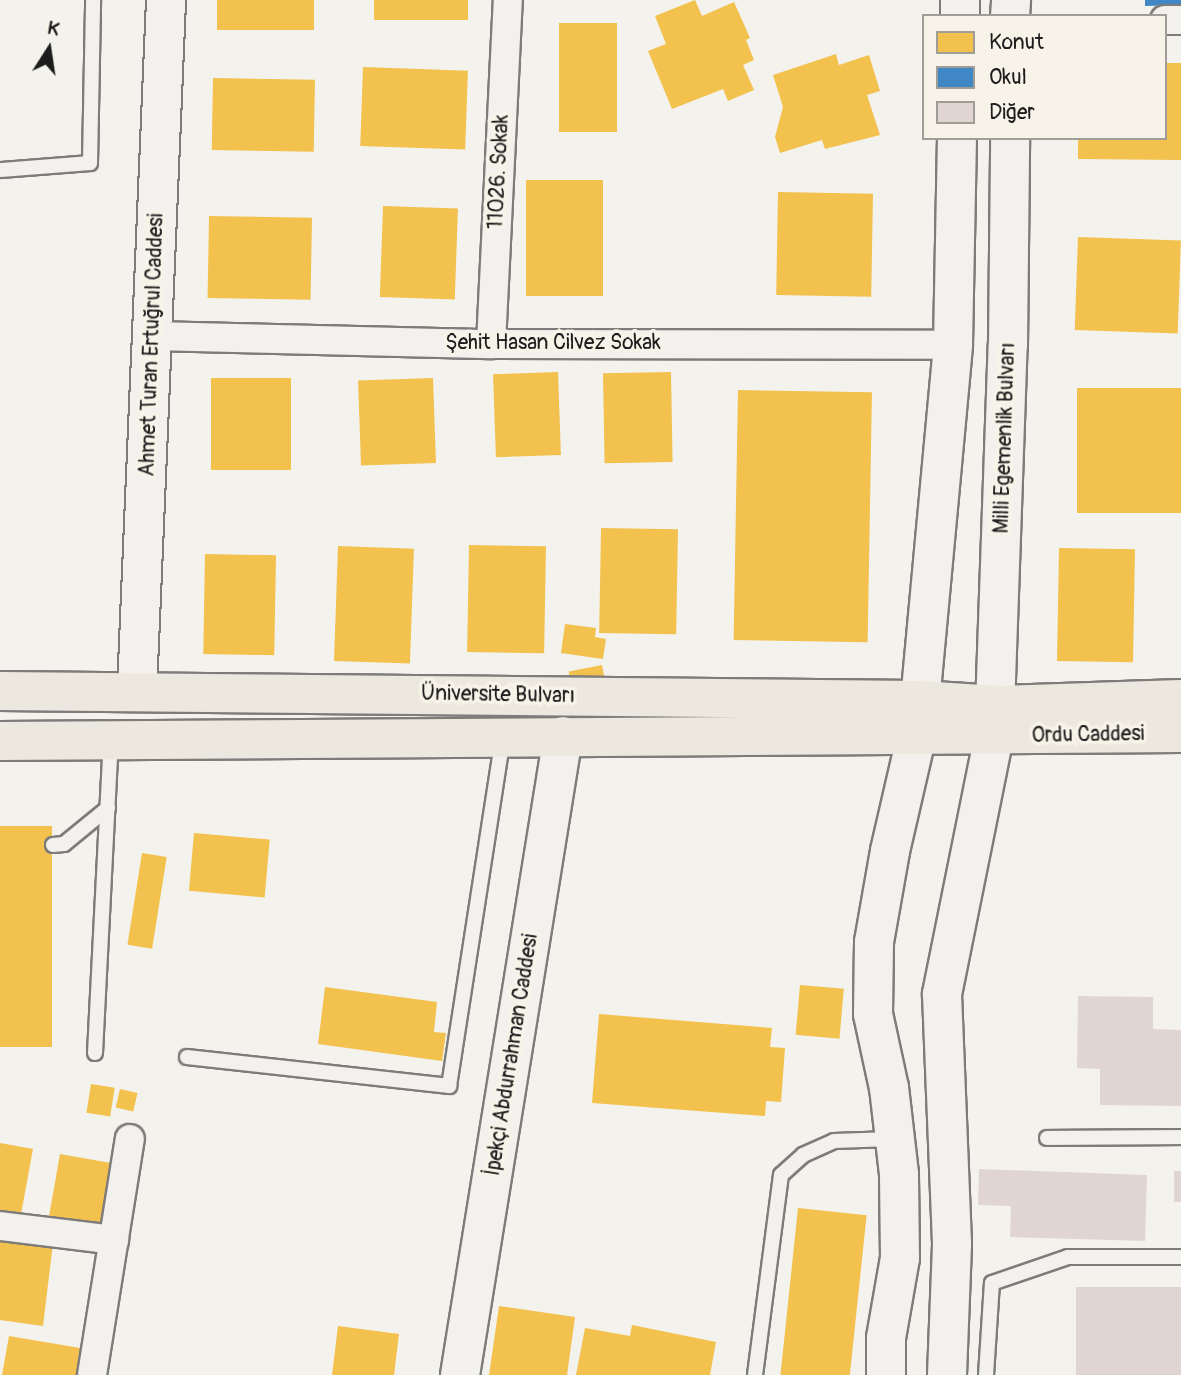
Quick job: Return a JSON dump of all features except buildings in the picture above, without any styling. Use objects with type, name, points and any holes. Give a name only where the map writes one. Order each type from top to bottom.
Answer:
[{"type":"main road","name":"Ahmet Turan Ertuğrul Caddesi","points":[[137,690],[166,0]]},
{"type":"main road","points":[[886,1375],[886,1338],[900,1258],[895,1139],[889,1088],[873,1014],[874,942],[918,717],[953,345],[957,140]]},
{"type":"main road","name":"Milli Egemenlik Bulvarı","points":[[947,1375],[952,1243],[942,994],[995,721],[1009,345],[1010,140]]},
{"type":"main road","name":"Üniversite Bulvarı","points":[[0,691],[137,690],[995,721]]},
{"type":"main road","name":"Ordu Caddesi","points":[[995,721],[1181,698]]},
{"type":"main road","name":"Üniversite Bulvarı","points":[[0,741],[564,736],[918,717]]},
{"type":"main road","name":"Ordu Caddesi","points":[[995,721],[1181,733]]},
{"type":"main road","name":"İpekçi Abdurrahman Caddesi","points":[[460,1375],[564,736]]},
{"type":"street","name":"11026. Sokak","points":[[491,344],[508,0]]},
{"type":"street","name":"Şehit Hasan Cilvez Sokak","points":[[152,336],[491,344],[953,345]]},
{"type":"street","points":[[92,1375],[130,1139]]},
{"type":"street","points":[[0,1226],[114,1240]]},
{"type":"lane","points":[[0,170],[90,163],[93,0]]},
{"type":"lane","points":[[187,1057],[449,1086],[503,736]]},
{"type":"lane","points":[[95,1053],[111,740]]},
{"type":"lane","points":[[52,845],[64,844],[108,808]]},
{"type":"lane","points":[[1046,1138],[1181,1137]]},
{"type":"lane","points":[[755,1375],[781,1175],[803,1155],[834,1141],[895,1139]]},
{"type":"lane","points":[[986,1375],[992,1283],[1068,1257],[1181,1256]]}]
